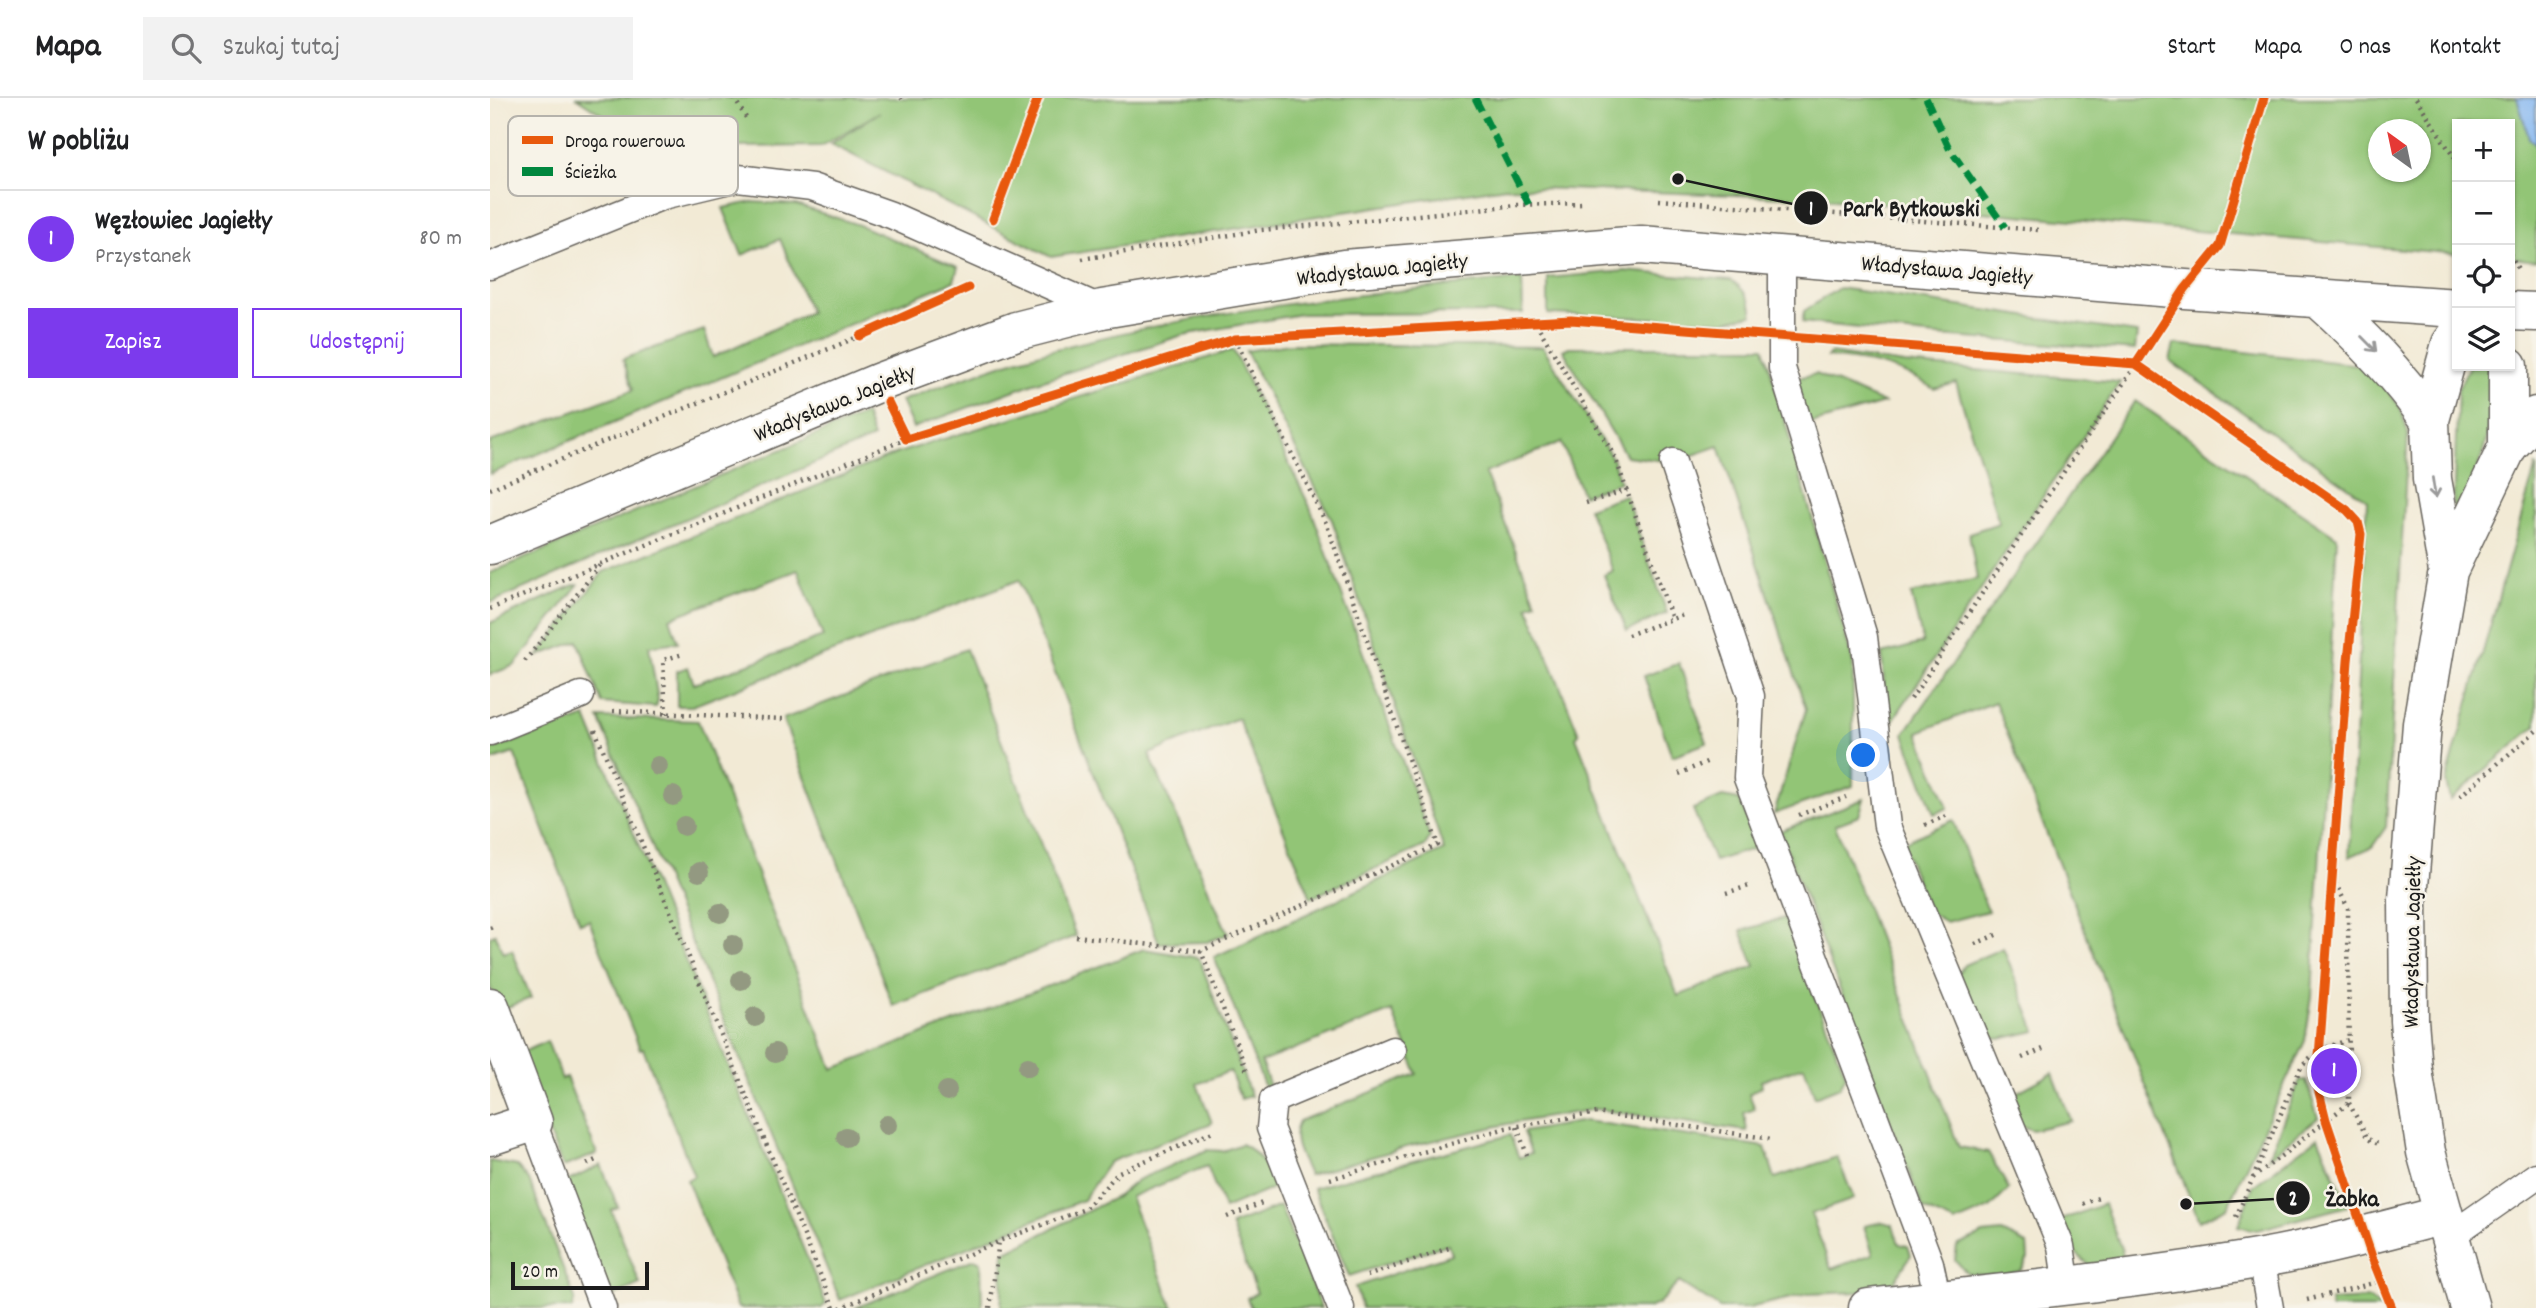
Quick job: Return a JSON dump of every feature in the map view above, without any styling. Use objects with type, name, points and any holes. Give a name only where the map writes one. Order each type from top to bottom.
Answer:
[{"type":"street","name":"Władysława Jagiełły","points":[[490,545],[880,382],[1016,331],[1102,309],[1344,269],[1641,245],[2452,308]]},
{"type":"street","points":[[2318,298],[2368,342],[2402,380],[2430,420]]},
{"type":"street","points":[[2515,311],[2536,312]]},
{"type":"street","points":[[2448,571],[2432,479],[2430,420],[2452,343]]},
{"type":"street","points":[[2508,371],[2508,446]]},
{"type":"street","points":[[2448,571],[2508,446],[2536,416]]},
{"type":"street","name":"Władysława Jagiełły","points":[[2448,571],[2422,724],[2408,899],[2409,1020],[2413,1070],[2426,1152],[2470,1308]]},
{"type":"street","points":[[490,1007],[533,1122],[490,1136]]},
{"type":"street","points":[[1868,1308],[2067,1287],[2261,1259],[2446,1226]]},
{"type":"lane","points":[[738,178],[812,187],[891,215],[1102,309]]},
{"type":"lane","points":[[490,266],[663,196]]},
{"type":"lane","points":[[1782,255],[1782,368],[1864,638],[1887,826],[2062,1246],[2067,1287]]},
{"type":"lane","points":[[1673,462],[1751,696],[1747,778],[1930,1264],[1938,1300]]},
{"type":"lane","points":[[490,732],[584,702]]},
{"type":"lane","points":[[1337,1298],[1270,1128],[1273,1100],[1393,1050]]},
{"type":"lane","points":[[533,1122],[603,1308]]},
{"type":"lane","points":[[2446,1226],[2536,1176]]},
{"type":"lane","points":[[2261,1259],[2270,1308]]},
{"type":"path","points":[[734,98],[748,121]]},
{"type":"path","points":[[2220,246],[2264,98]]},
{"type":"path","points":[[2416,98],[2452,154]]},
{"type":"path","points":[[1536,323],[1615,457],[1672,619]]},
{"type":"path","points":[[490,489],[872,330]]},
{"type":"path","points":[[1879,746],[2156,335]]},
{"type":"path","points":[[1076,936],[1201,951],[1438,845],[1327,525],[1236,339]]},
{"type":"path","points":[[490,609],[906,439]]},
{"type":"path","points":[[1586,503],[1627,490]]},
{"type":"path","points":[[526,661],[600,564]]},
{"type":"path","points":[[1628,635],[1720,603]]},
{"type":"path","points":[[666,714],[663,660],[683,653]]},
{"type":"path","points":[[584,702],[666,714],[783,719]]},
{"type":"path","points":[[584,702],[834,1308]]},
{"type":"path","points":[[2458,798],[2536,731]]},
{"type":"path","points":[[1766,828],[1882,783]]},
{"type":"path","points":[[2332,876],[2348,908],[2349,1103],[2368,1139],[2391,1150]]},
{"type":"path","points":[[1201,951],[1251,1080]]},
{"type":"path","points":[[2212,1266],[2302,1065],[2319,1050],[2348,1040]]},
{"type":"path","points":[[2253,1178],[2349,1103]]},
{"type":"path","points":[[1227,1217],[1294,1189],[1517,1127],[1597,1113],[1772,1139]]},
{"type":"path","points":[[1517,1127],[1527,1155]]},
{"type":"path","points":[[840,1308],[999,1241],[1086,1209],[1119,1172],[1215,1131]]},
{"type":"path","points":[[990,1308],[999,1241]]},
{"type":"path","points":[[1337,1298],[1449,1248]]},
{"type":"path","points":[[2302,1301],[2381,1282]]},
{"type":"green space","points":[[577,98],[2536,98],[2536,261],[2515,259],[2515,119],[2452,119],[2452,254],[1823,198],[1506,187],[1051,257],[831,144],[880,112],[821,146],[738,147],[738,116],[604,116]]},
{"type":"green space","points":[[752,202],[796,205],[859,225],[958,267],[954,281],[490,474],[490,442],[633,390],[623,359],[704,330],[713,357],[810,312],[780,239],[742,255],[723,208]]},
{"type":"green space","points":[[1625,271],[1731,280],[1746,295],[1752,315],[1725,321],[1548,314],[1548,278]]},
{"type":"green space","points":[[1522,279],[1523,313],[1301,314],[1183,335],[1031,384],[913,428],[901,401],[1016,360],[1140,329],[1267,307]]},
{"type":"green space","points":[[1839,288],[2137,333],[2135,350],[1937,336],[1802,322],[1804,311]]},
{"type":"green space","points":[[1290,344],[1543,347],[1612,458],[1620,482],[1583,495],[1561,442],[1485,473],[1536,602],[1528,606],[1579,734],[1576,737],[1678,996],[1755,966],[1741,931],[1784,918],[1846,1075],[1840,1087],[1815,1097],[1804,1066],[1761,1081],[1762,1086],[1749,1094],[1755,1109],[1744,1113],[1747,1131],[1596,1109],[1507,1124],[1410,1146],[1309,1175],[1296,1142],[1299,1121],[1417,1074],[1392,1011],[1261,1062],[1272,1092],[1267,1093],[1214,957],[1444,850],[1332,520],[1246,351]]},
{"type":"green space","points":[[2174,344],[2369,366],[2400,407],[2408,433],[2386,827],[2372,847],[2349,857],[2367,500],[2170,361]]},
{"type":"green space","points":[[1569,347],[1764,347],[1853,663],[1853,786],[1774,814],[1806,709],[1719,446],[1673,462],[1626,456],[1563,350]]},
{"type":"green space","points":[[1233,350],[1310,507],[1430,837],[1425,846],[1311,898],[1238,718],[1149,754],[1228,934],[1207,942],[1159,943],[1019,580],[692,706],[677,706],[677,671],[688,667],[694,684],[823,637],[798,570],[670,618],[678,642],[649,646],[658,700],[656,707],[602,703],[578,641],[538,656],[603,572],[898,453]]},
{"type":"green space","points":[[1830,353],[1904,364],[2120,382],[1887,729],[1882,654],[1923,643],[1911,594],[1977,579],[1969,533],[1999,523],[1956,383],[1934,389],[1896,370],[1827,357]]},
{"type":"green space","points":[[2467,371],[2491,371],[2492,409],[2483,451],[2452,532],[2458,389]]},
{"type":"green space","points":[[1816,374],[1884,403],[1807,425],[1792,379]]},
{"type":"green space","points":[[2135,401],[2337,537],[2312,996],[2305,1041],[2227,1207],[2199,1221],[1995,702],[1918,732],[1948,808],[1934,814],[1904,734]]},
{"type":"green space","points":[[865,414],[873,438],[490,603],[490,573]]},
{"type":"green space","points":[[2536,465],[2536,726],[2450,800],[2446,782]]},
{"type":"green space","points":[[1625,495],[1667,613],[1627,631],[1604,575],[1613,571],[1588,508]]},
{"type":"green space","points":[[578,585],[515,665],[490,675],[490,623]]},
{"type":"green space","points":[[966,649],[1076,936],[893,1006],[783,719]]},
{"type":"green space","points":[[1679,663],[1707,743],[1672,756],[1644,676]]},
{"type":"green space","points":[[586,717],[826,1304],[821,1308],[738,1308],[687,1180],[694,1176],[643,1048],[640,1049],[589,920],[580,923],[514,753],[490,761],[490,750]]},
{"type":"green space","points":[[599,718],[698,721],[833,1069],[1144,949],[1199,958],[1251,1096],[1241,1099],[1230,1071],[1197,1084],[1212,1123],[1109,1162],[1083,1200],[840,1300]]},
{"type":"green space","points":[[1722,797],[1739,800],[1759,847],[1714,861],[1693,809]]},
{"type":"green space","points":[[1864,799],[1859,816],[1835,825],[1959,1147],[1988,1152],[2009,1189],[1990,1208],[1955,1223],[1923,1209],[1780,831]]},
{"type":"green space","points":[[1953,820],[1988,911],[1946,922],[1929,912],[1902,843]]},
{"type":"green space","points":[[495,934],[503,953],[512,950],[531,998],[503,1009],[498,1008],[490,986],[490,936]]},
{"type":"green space","points":[[2003,948],[2036,1031],[2000,1039],[1983,1036],[1956,977],[1964,965]]},
{"type":"green space","points":[[547,1041],[562,1079],[566,1077],[597,1154],[563,1167],[516,1055]]},
{"type":"green space","points":[[2053,1073],[2071,1121],[2032,1130],[2019,1125],[2012,1095]]},
{"type":"green space","points":[[2300,1080],[2306,1080],[2318,1118],[2268,1158]]},
{"type":"green space","points":[[1585,1121],[1765,1147],[1775,1178],[1837,1157],[1854,1199],[1811,1214],[1831,1269],[1873,1254],[1864,1226],[1883,1222],[1893,1225],[1899,1244],[1908,1246],[1911,1255],[1892,1285],[1860,1292],[1808,1294],[1748,1308],[1720,1308],[1679,1282],[1658,1304],[1648,1308],[1362,1308],[1355,1287],[1451,1254],[1448,1244],[1349,1276],[1313,1188],[1510,1135],[1519,1158],[1531,1153],[1523,1132]]},
{"type":"green space","points":[[2318,1137],[2348,1206],[2257,1230],[2238,1226],[2253,1186]]},
{"type":"green space","points":[[1241,1144],[1254,1152],[1262,1162],[1274,1188],[1224,1209],[1207,1166],[1130,1197],[1173,1308],[1001,1308],[1004,1253],[1118,1196],[1137,1180],[1207,1150],[1223,1151]]},
{"type":"green space","points":[[490,1161],[517,1166],[529,1180],[575,1299],[572,1308],[490,1308]]},
{"type":"green space","points":[[601,1165],[618,1207],[611,1210],[640,1284],[610,1297],[566,1182]]},
{"type":"green space","points":[[2104,1204],[2122,1251],[2124,1264],[2090,1266],[2071,1249],[2058,1221]]},
{"type":"green space","points":[[1280,1206],[1321,1308],[1251,1308],[1247,1298],[1257,1293],[1231,1225]]},
{"type":"green space","points":[[2002,1232],[2027,1244],[2028,1258],[2021,1271],[2000,1276],[1968,1274],[1955,1260],[1957,1246],[1983,1234]]},
{"type":"green space","points":[[974,1259],[981,1262],[982,1308],[855,1308]]},
{"type":"green space","points":[[2370,1299],[2381,1308],[2331,1308],[2330,1301]]},
{"type":"water","points":[[2517,98],[2536,98],[2536,144],[2529,138]]},
{"type":"marked path","points":[[1475,98],[1529,205]]},
{"type":"marked path","points":[[1926,98],[1949,148],[2005,227]]},
{"type":"cycle path","points":[[993,219],[1038,98]]},
{"type":"cycle path","points":[[2136,364],[2185,289],[2220,246],[2264,98]]},
{"type":"cycle path","points":[[860,336],[968,288]]},
{"type":"cycle path","points":[[888,402],[906,439],[1235,339],[1571,320],[2136,364],[2347,510],[2358,522],[2361,534],[2348,661],[2317,1084],[2326,1120],[2392,1308]]},
{"type":"place","name":"Park Bytkowski","points":[[1678,179]]},
{"type":"place","name":"Węzłowiec Jagiełły","points":[[2334,1071]]},
{"type":"place","name":"Żabka","points":[[2186,1204]]}]
